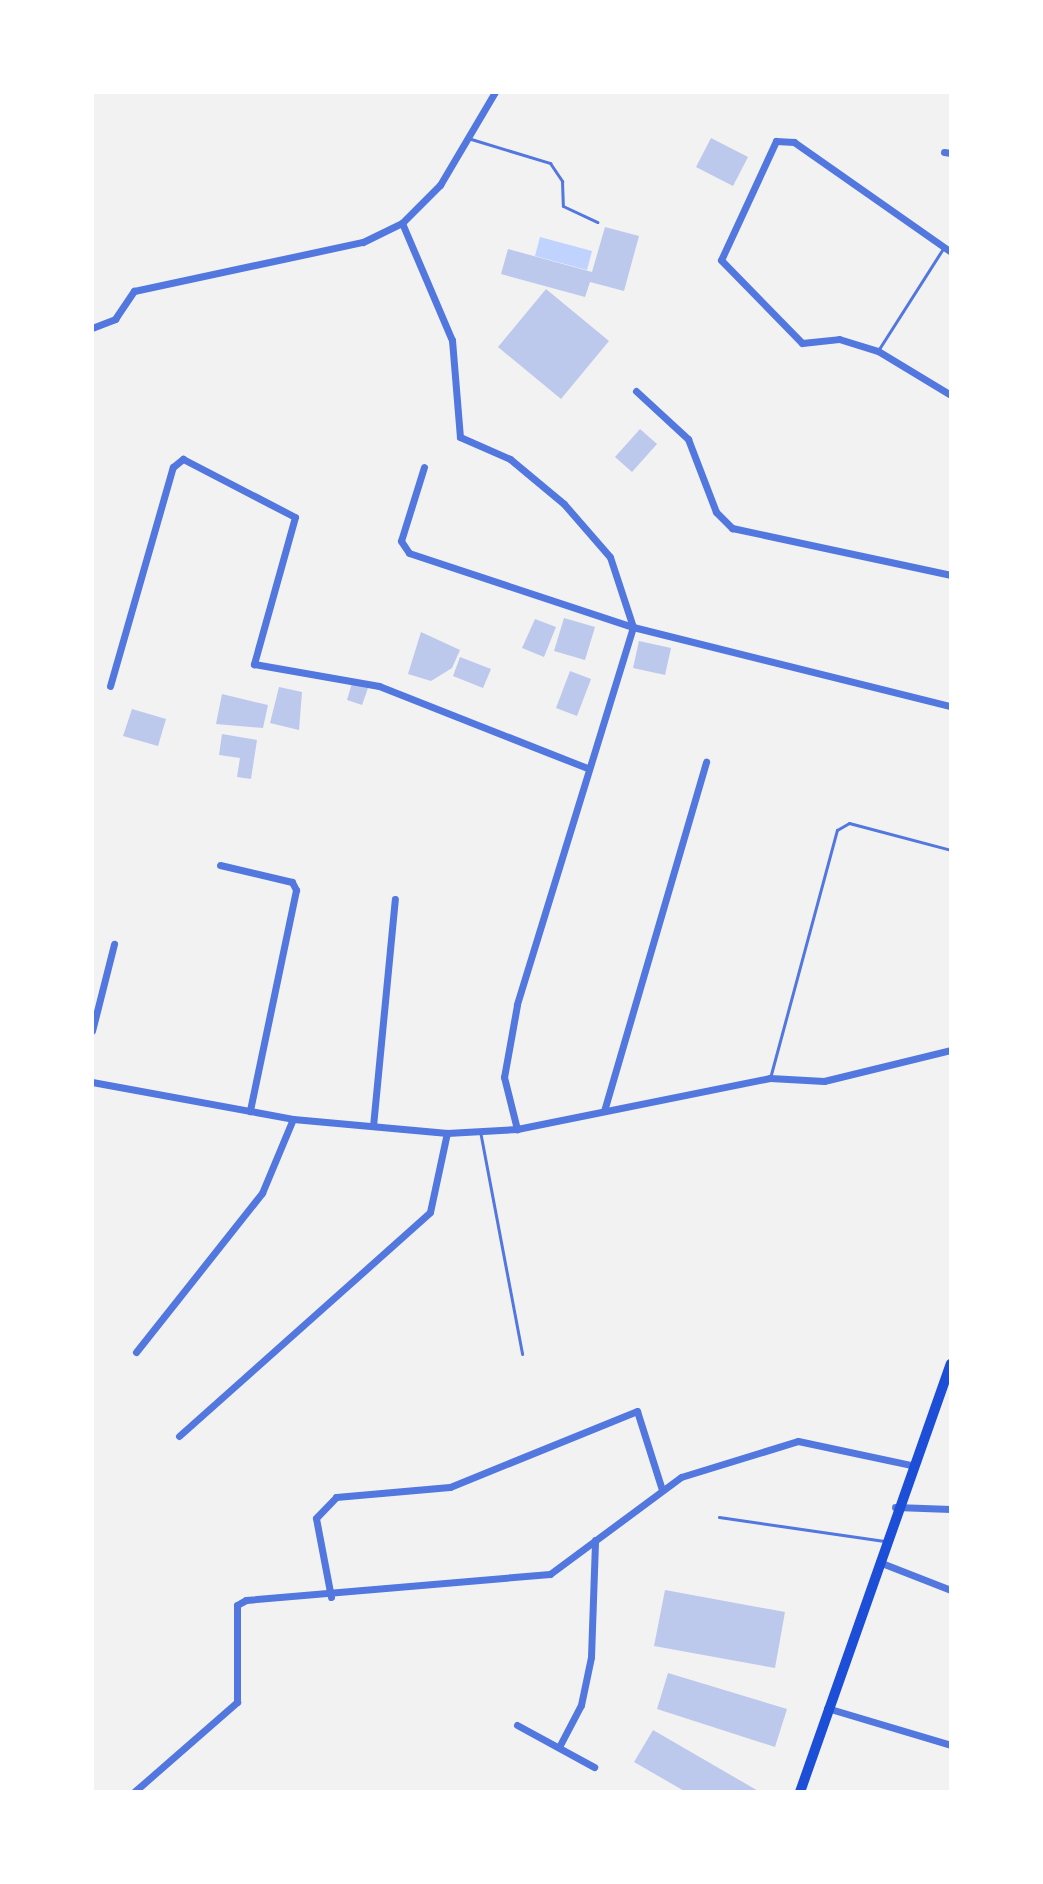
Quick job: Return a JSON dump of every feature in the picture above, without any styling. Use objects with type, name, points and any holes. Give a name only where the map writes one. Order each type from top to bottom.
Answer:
[{"type":"main road","points":[[800,1792],[825,1707],[895,1507],[951,1364]]},
{"type":"street","points":[[92,328],[115,319],[134,291],[363,242],[402,223],[471,139],[495,92]]},
{"type":"street","points":[[947,250],[794,142],[776,141],[721,260],[802,343],[839,339],[878,351],[951,395]]},
{"type":"street","points":[[402,223],[452,340],[460,437],[510,459],[564,504],[610,557],[633,627],[587,768],[517,1005],[504,1077],[517,1129]]},
{"type":"street","points":[[636,391],[688,439],[716,512],[732,528],[951,575]]},
{"type":"street","points":[[110,686],[173,467],[183,459],[295,517],[254,664],[379,686],[587,768]]},
{"type":"street","points":[[424,467],[401,541],[409,553],[633,627],[951,706]]},
{"type":"street","points":[[604,1111],[706,762]]},
{"type":"street","points":[[220,865],[292,882],[296,890],[250,1111]]},
{"type":"street","points":[[373,1126],[395,899]]},
{"type":"street","points":[[92,1031],[94,1011],[114,944]]},
{"type":"street","points":[[92,1082],[293,1119],[447,1133],[517,1129],[770,1078],[824,1081],[951,1050]]},
{"type":"street","points":[[136,1352],[262,1193],[293,1119]]},
{"type":"street","points":[[179,1436],[430,1212],[447,1133]]},
{"type":"street","points":[[331,1597],[316,1518],[336,1497],[450,1487],[637,1411],[662,1490]]},
{"type":"street","points":[[134,1792],[237,1702],[237,1605],[550,1574],[681,1477],[798,1441],[911,1465]]},
{"type":"street","points":[[895,1507],[951,1509]]},
{"type":"street","points":[[559,1747],[581,1705],[591,1657],[595,1540]]},
{"type":"street","points":[[877,1561],[951,1590]]},
{"type":"street","points":[[825,1707],[951,1745]]},
{"type":"street","points":[[517,1725],[594,1767]]},
{"type":"lane","points":[[471,139],[550,163],[562,181],[563,206],[597,222]]},
{"type":"lane","points":[[878,351],[947,250]]},
{"type":"lane","points":[[770,1078],[837,830],[849,823],[951,850]]},
{"type":"lane","points":[[480,1131],[522,1354]]},
{"type":"lane","points":[[719,1517],[884,1541]]},
{"type":"water","points":[[540,237],[592,251],[587,270],[535,256]]},
{"type":"building","points":[[711,138],[748,157],[733,186],[696,167]]},
{"type":"building","points":[[605,227],[639,236],[624,291],[590,282],[585,297],[501,274],[508,249],[592,272]]},
{"type":"building","points":[[546,289],[609,341],[561,399],[498,347]]},
{"type":"building","points":[[640,429],[657,444],[632,472],[615,457]]},
{"type":"building","points":[[564,618],[595,627],[585,660],[554,651]]},
{"type":"building","points":[[535,619],[556,627],[544,657],[522,648]]},
{"type":"building","points":[[421,632],[460,650],[452,668],[431,681],[408,674]]},
{"type":"building","points":[[639,641],[671,648],[665,675],[633,668]]},
{"type":"building","points":[[460,657],[491,669],[483,688],[453,676]]},
{"type":"building","points":[[570,671],[591,679],[577,716],[556,708]]},
{"type":"building","points":[[352,683],[368,688],[362,705],[347,700]]},
{"type":"building","points":[[279,687],[302,692],[299,730],[270,723]]},
{"type":"building","points":[[222,694],[268,705],[263,728],[216,724]]},
{"type":"building","points":[[132,709],[166,719],[158,746],[123,736]]},
{"type":"building","points":[[222,734],[257,740],[251,779],[237,777],[240,758],[219,755]]},
{"type":"building","points":[[665,1590],[785,1612],[775,1668],[654,1646]]},
{"type":"building","points":[[668,1673],[787,1709],[775,1747],[657,1709]]},
{"type":"building","points":[[653,1730],[760,1792],[686,1792],[634,1762]]}]
